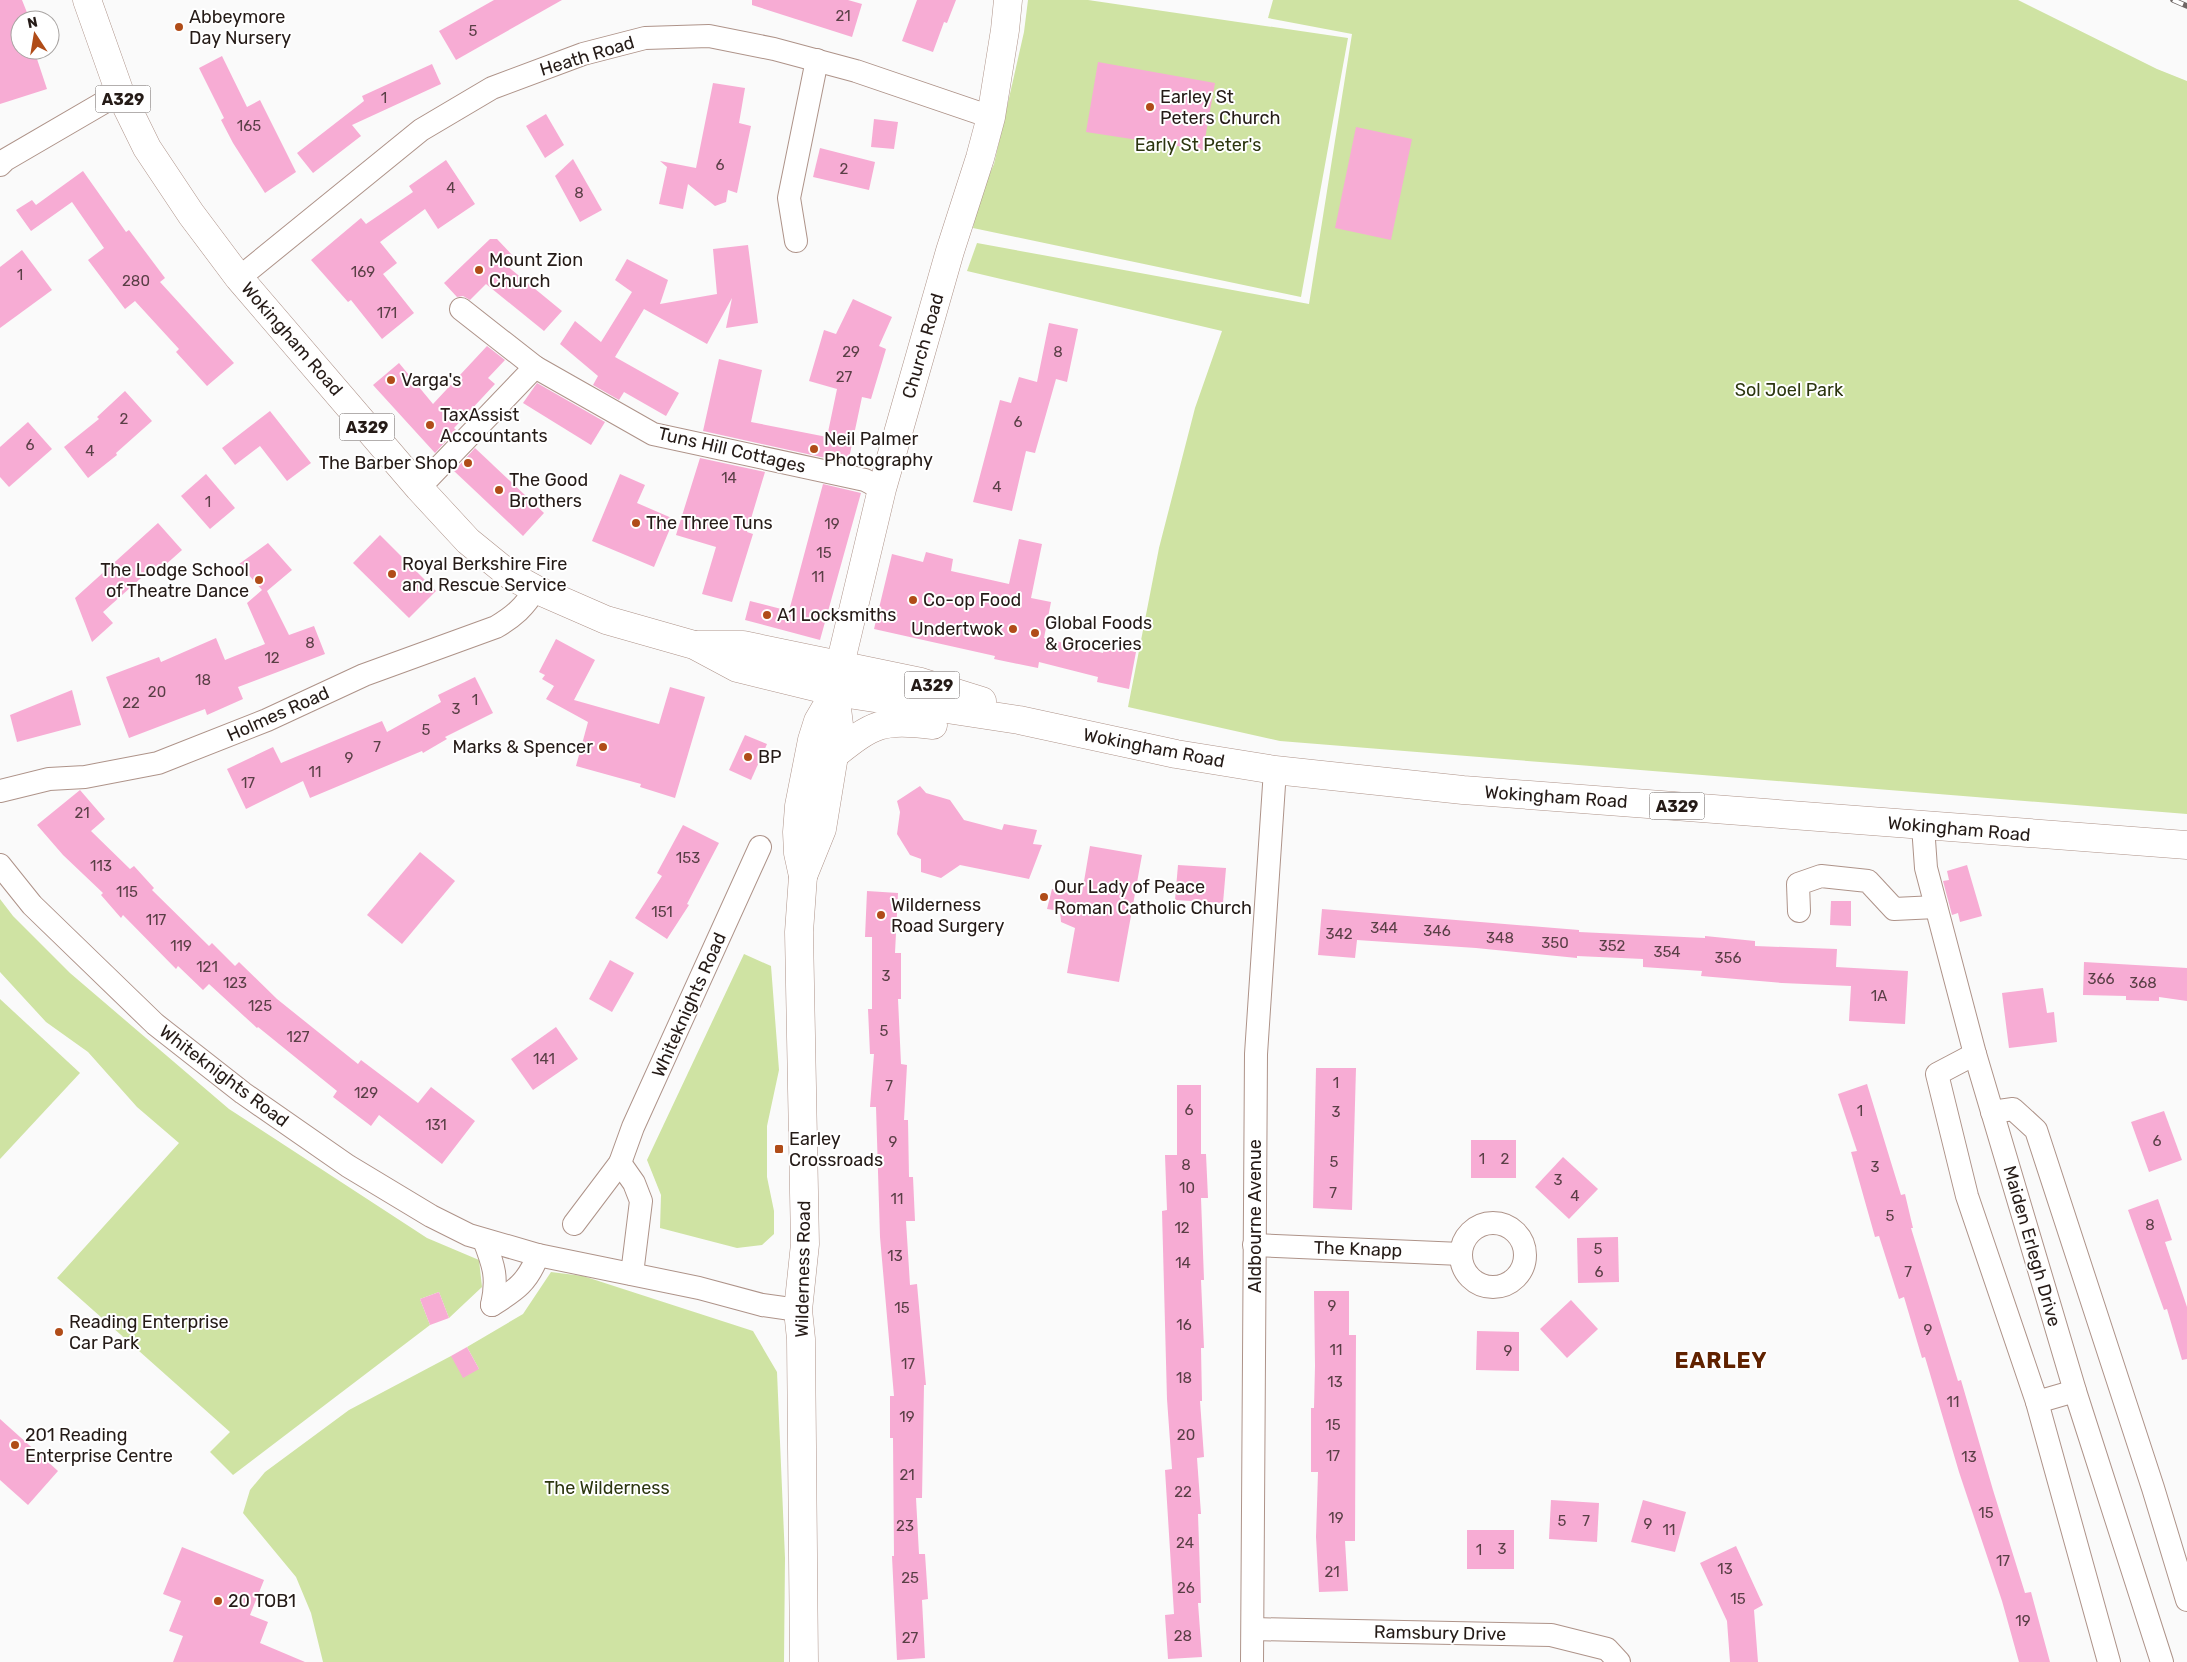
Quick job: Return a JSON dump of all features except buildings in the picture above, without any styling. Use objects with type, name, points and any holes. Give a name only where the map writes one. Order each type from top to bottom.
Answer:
[{"type":"main road","name":"Wokingham Road","points":[[87,0],[120,93],[147,148],[176,193],[239,278],[419,488],[475,547],[499,568],[534,589],[606,620],[694,645],[737,668],[835,692],[1019,720],[1176,754],[1275,770],[1454,790],[2187,845]]},
{"type":"main road","name":"Church Road","points":[[835,692],[882,489],[950,251],[991,117],[1006,30],[1008,0]]},
{"type":"main road","name":"Wokingham Road","points":[[694,645],[743,645],[920,682],[957,692],[993,706],[1019,720]]},
{"type":"main road","name":"Wilderness Road","points":[[803,876],[822,828],[839,724],[835,692]]},
{"type":"main road","name":"Wilderness Road","points":[[804,1662],[801,1339],[798,1310],[805,1244],[799,932],[803,876],[798,853],[799,806],[812,740],[818,721],[835,692]]},
{"type":"main road","points":[[834,755],[856,737],[885,722],[911,722],[994,732],[1019,720]]},
{"type":"street","name":"Heath Road","points":[[239,278],[421,130],[492,88],[583,54],[645,38],[709,36],[774,48],[856,70],[991,117]]},
{"type":"street","points":[[796,241],[789,198],[817,60]]},
{"type":"street","points":[[0,165],[5,160],[120,93]]},
{"type":"street","name":"Tuns Hill Cottages","points":[[461,309],[535,367],[654,434],[865,480],[882,489]]},
{"type":"street","points":[[419,488],[535,367]]},
{"type":"street","name":"Holmes Road","points":[[0,791],[49,779],[85,777],[158,763],[266,720],[364,675],[496,627],[513,617],[524,605],[534,589]]},
{"type":"street","name":"Aldbourne Avenue","points":[[1252,1662],[1256,1054],[1275,770]]},
{"type":"street","name":"Maiden Erlegh Drive","points":[[1923,826],[1926,868],[1975,1054],[2075,1392],[2162,1662]]},
{"type":"street","name":"Whiteknights Road","points":[[574,1224],[620,1163],[633,1127],[760,847]]},
{"type":"street","name":"Whiteknights Road","points":[[0,865],[32,905],[155,1024],[242,1093],[348,1166],[431,1216],[469,1235],[538,1254],[699,1288],[762,1305],[798,1310]]},
{"type":"street","points":[[1799,911],[1798,884],[1821,876],[1868,881],[1894,909],[1936,907]]},
{"type":"street","points":[[1975,1054],[1937,1074],[1967,1196],[2037,1402],[2109,1662]]},
{"type":"street","points":[[1992,1112],[2013,1109],[2036,1130],[2147,1469],[2187,1600]]},
{"type":"street","points":[[620,1163],[634,1183],[641,1201],[632,1274]]},
{"type":"street","points":[[484,1240],[495,1267],[496,1286],[492,1305],[517,1290],[533,1270],[538,1254]]},
{"type":"street","name":"The Knapp","points":[[1254,1245],[1461,1254]]},
{"type":"street","points":[[2037,1402],[2075,1392]]},
{"type":"street","name":"Ramsbury Drive","points":[[1252,1629],[1552,1635],[1607,1649],[1619,1662]]},
{"type":"green space","name":"Early St Peter's","points":[[1028,0],[1088,0],[1348,38],[1301,297],[973,228],[977,203],[994,164],[1024,32]]},
{"type":"green space","name":"Sol Joel Park","points":[[1273,0],[2018,0],[2157,69],[2187,81],[2187,814],[1280,741],[1128,707],[1159,548],[1195,408],[1222,331],[967,271],[977,243],[1309,304],[1352,34],[1268,18]]},
{"type":"green space","points":[[0,899],[13,916],[70,973],[229,1109],[427,1238],[479,1260],[482,1287],[449,1318],[439,1292],[420,1299],[430,1325],[233,1475],[210,1452],[230,1432],[57,1278],[179,1143],[137,1107],[88,1052],[46,1022],[0,972]]},
{"type":"green space","points":[[744,954],[771,966],[779,1070],[767,1126],[767,1177],[774,1211],[774,1234],[762,1245],[737,1248],[660,1228],[661,1195],[647,1160]]},
{"type":"green space","points":[[0,999],[80,1073],[0,1159]]},
{"type":"green space","name":"The Wilderness","points":[[551,1272],[583,1276],[753,1331],[777,1372],[785,1558],[784,1662],[323,1662],[311,1613],[296,1577],[243,1513],[250,1490],[265,1472],[349,1410],[451,1356],[479,1369],[467,1347],[523,1314]]},
{"type":"railway","points":[[2173,0],[2187,6]]},
{"type":"place","name":"Abbeymore Day Nursery","points":[[179,27]]},
{"type":"place","name":"Earley St Peters Church","points":[[1150,107]]},
{"type":"place","name":"Mount Zion Church","points":[[479,270]]},
{"type":"place","name":"Varga's","points":[[391,380]]},
{"type":"place","name":"TaxAssist Accountants","points":[[430,425]]},
{"type":"place","name":"Neil Palmer Photography","points":[[814,449]]},
{"type":"place","name":"The Barber Shop","points":[[468,463]]},
{"type":"place","name":"The Good Brothers","points":[[499,490]]},
{"type":"place","name":"The Three Tuns","points":[[636,523]]},
{"type":"place","name":"Royal Berkshire Fire and Rescue Service","points":[[392,574]]},
{"type":"place","name":"The Lodge School of Theatre Dance","points":[[259,580]]},
{"type":"place","name":"Co-op Food","points":[[913,600]]},
{"type":"place","name":"A1 Locksmiths","points":[[767,615]]},
{"type":"place","name":"Undertwok","points":[[1013,629]]},
{"type":"place","name":"Global Foods & Groceries","points":[[1035,633]]},
{"type":"place","name":"Marks & Spencer","points":[[603,747]]},
{"type":"place","name":"BP","points":[[748,757]]},
{"type":"place","name":"Our Lady of Peace Roman Catholic Church","points":[[1044,897]]},
{"type":"place","name":"Wilderness Road Surgery","points":[[881,915]]},
{"type":"place","name":"Earley Crossroads","points":[[779,1149]]},
{"type":"place","name":"Reading Enterprise Car Park","points":[[59,1332]]},
{"type":"place","name":"201 Reading Enterprise Centre","points":[[15,1445]]},
{"type":"place","name":"20 TOB1","points":[[218,1601]]},
{"type":"district","name":"EARLEY","points":[[1721,1360]]}]
